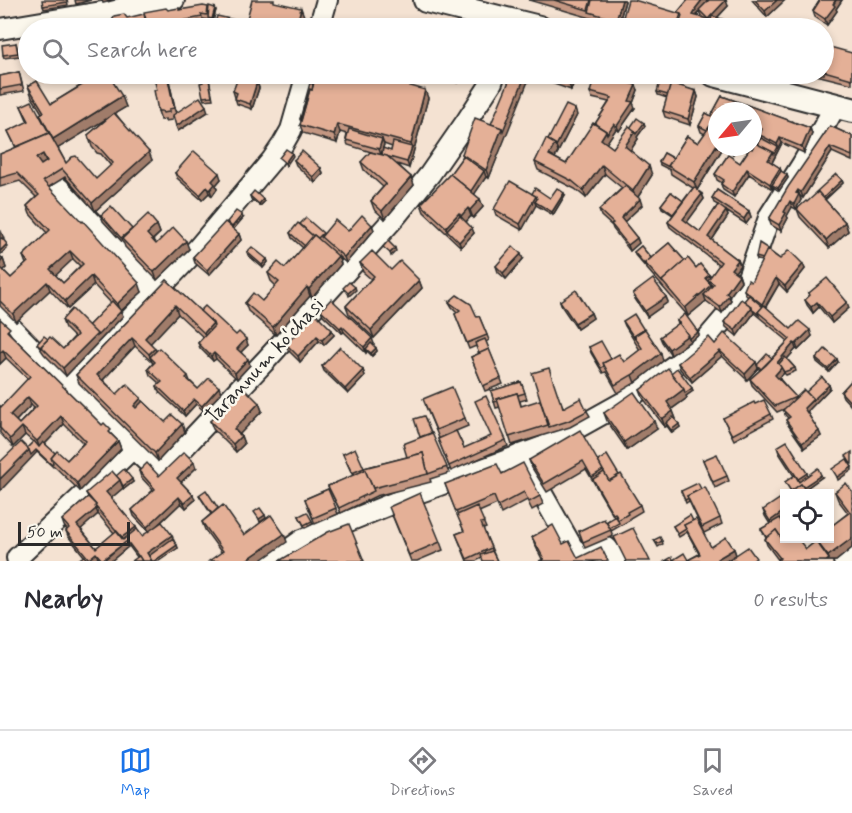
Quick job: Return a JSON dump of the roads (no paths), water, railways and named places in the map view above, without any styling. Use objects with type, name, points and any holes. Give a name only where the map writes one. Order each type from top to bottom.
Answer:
[{"type":"main road","points":[[429,0],[492,18]]},
{"type":"main road","points":[[753,84],[844,107]]},
{"type":"street","points":[[66,18],[174,0]]},
{"type":"street","points":[[322,18],[327,0]]},
{"type":"street","points":[[0,29],[18,26]]},
{"type":"street","points":[[67,385],[198,248],[283,144],[291,130],[304,84]]},
{"type":"street","name":"Tarannum koʻchasi","points":[[0,316],[67,385],[150,464],[166,463],[173,459],[268,358],[396,216],[430,174],[491,84]]},
{"type":"street","points":[[273,561],[302,540],[423,491],[543,447],[622,403],[700,347],[740,300],[770,214],[803,163],[844,107]]},
{"type":"street","points":[[59,188],[156,291]]},
{"type":"street","points":[[17,558],[133,448]]},
{"type":"street","points":[[520,455],[577,553],[584,554],[601,547],[607,548],[615,561]]},
{"type":"street","points":[[844,561],[852,554]]}]
